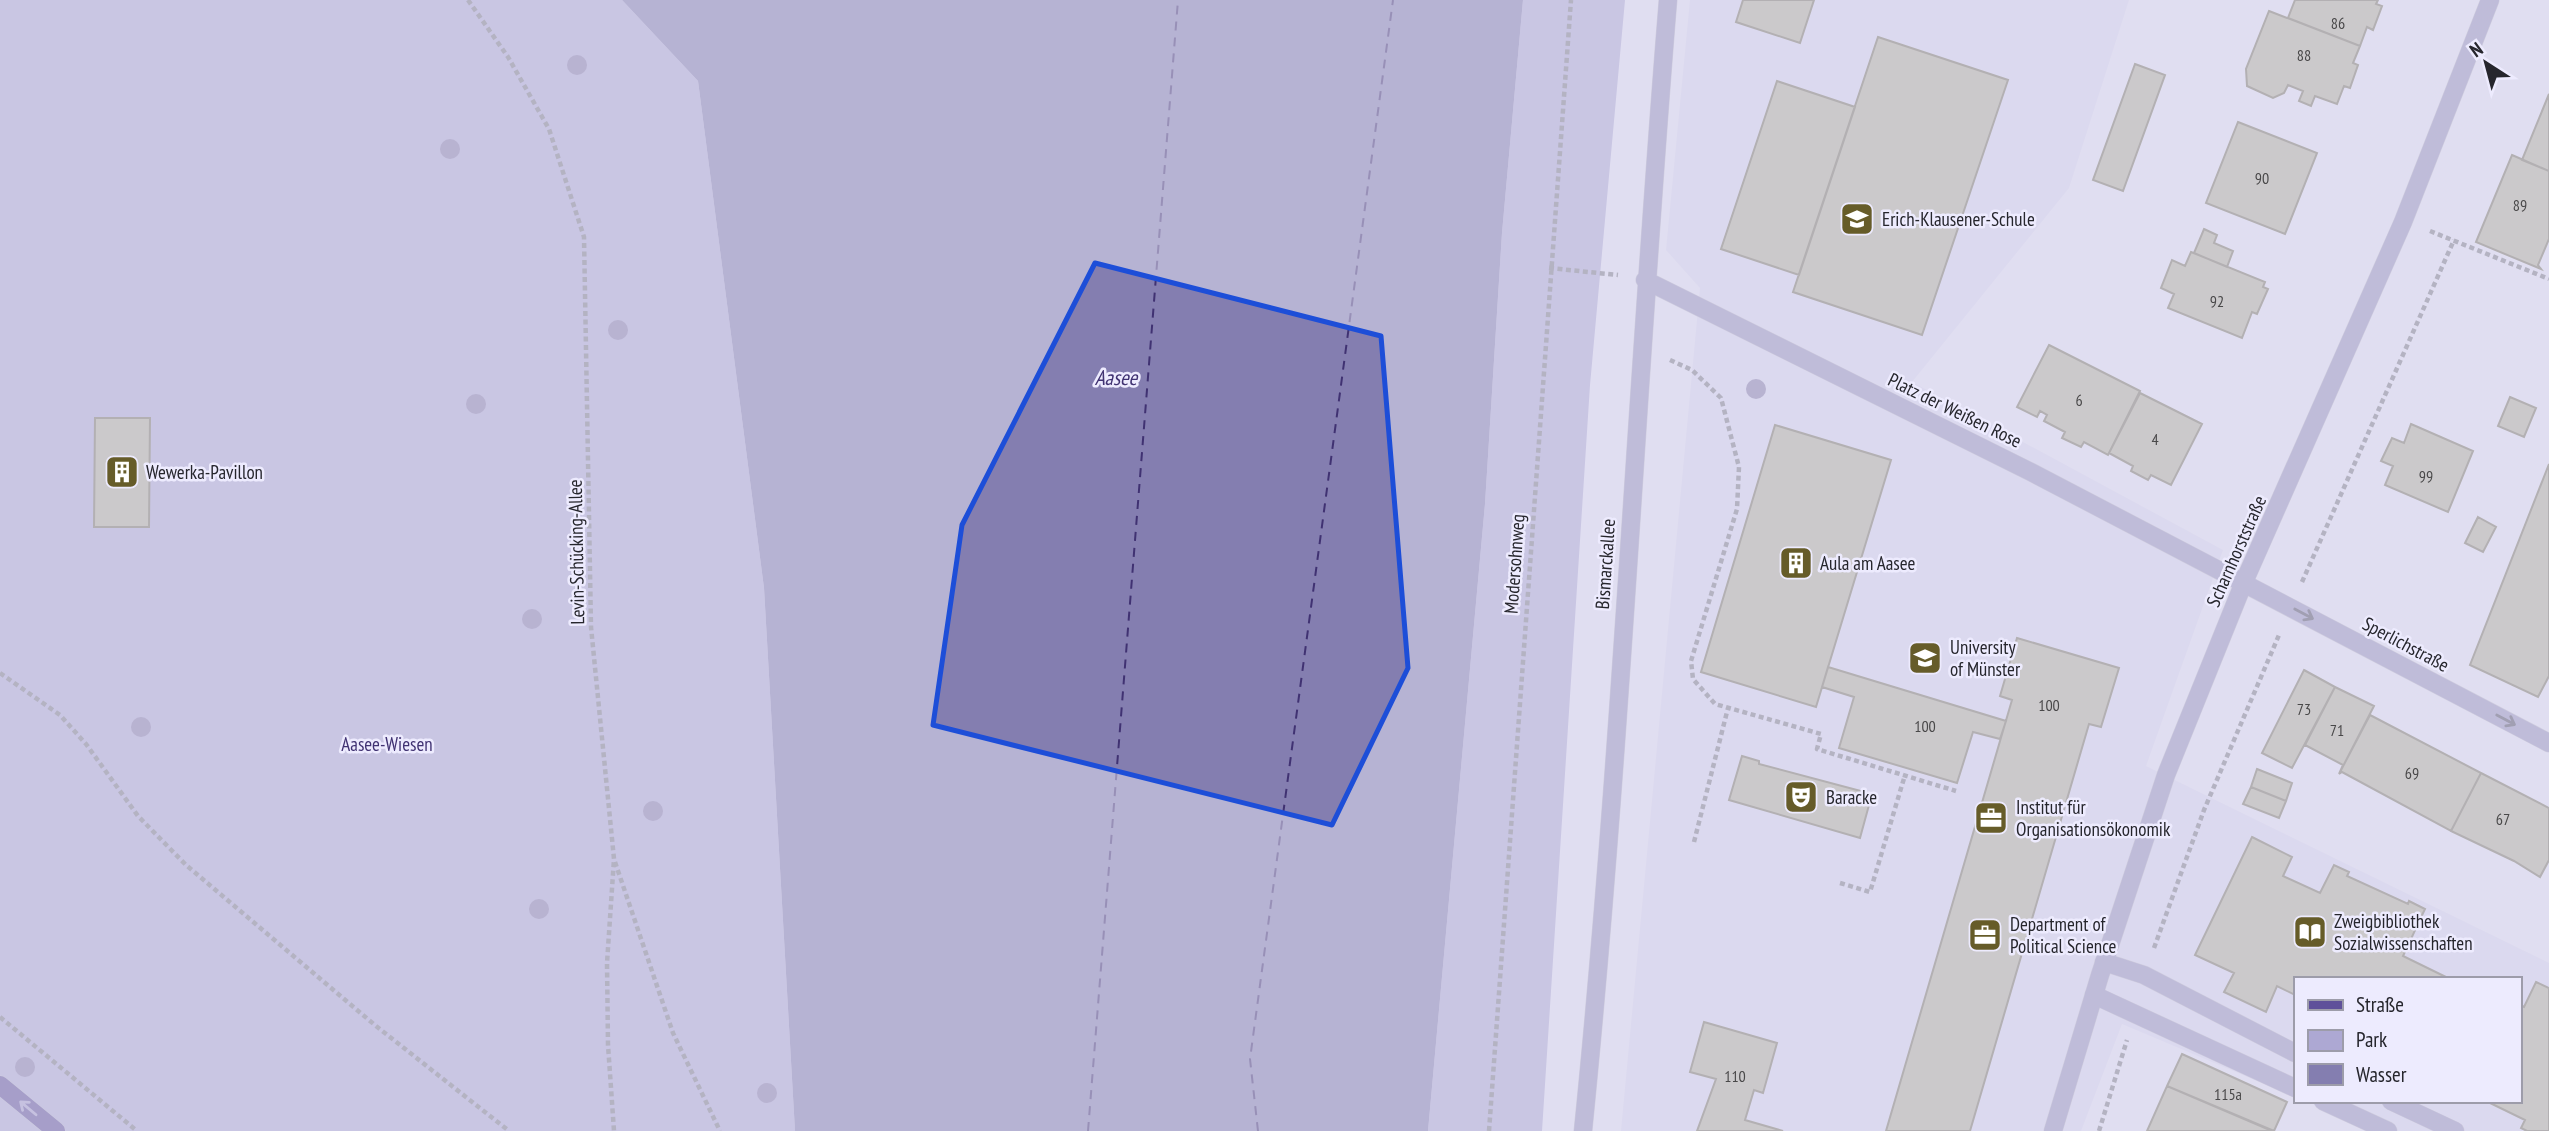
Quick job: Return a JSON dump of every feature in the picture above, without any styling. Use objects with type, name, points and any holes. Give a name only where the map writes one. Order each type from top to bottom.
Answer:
[{"type":"main road","points":[[0,1085],[55,1131]]},
{"type":"street","name":"Bismarckallee","points":[[1583,1131],[1611,804],[1640,347],[1668,0]]},
{"type":"street","name":"Scharnhorststraße","points":[[2053,1131],[2104,962],[2166,775],[2244,582],[2403,222],[2490,0]]},
{"type":"street","name":"Platz der Weißen Rose","points":[[1645,280],[2018,465],[2244,582]]},
{"type":"street","name":"Sperlichstraße","points":[[2244,582],[2549,743]]},
{"type":"street","points":[[2104,962],[2144,975],[2294,1052]]},
{"type":"street","points":[[2094,995],[2135,1011],[2294,1088]]},
{"type":"street","points":[[2327,1103],[2388,1131]]},
{"type":"street","points":[[2395,1103],[2455,1131]]},
{"type":"path","name":"Levin-Schücking-Allee","points":[[468,0],[509,57],[549,129],[584,237],[591,627],[614,859],[607,963],[608,1045],[614,1131]]},
{"type":"path","name":"Modersohnweg","points":[[1489,1131],[1549,268],[1571,0]]},
{"type":"path","points":[[2144,975],[2204,810],[2454,240],[2549,279]]},
{"type":"path","points":[[1549,268],[1617,275]]},
{"type":"path","points":[[1640,347],[1692,370],[1721,398],[1739,467],[1737,509],[1691,661],[1693,679],[1715,704],[1821,734],[1817,749],[1956,791]]},
{"type":"path","points":[[0,673],[60,715],[86,744],[138,816],[186,865],[376,1026],[509,1131]]},
{"type":"path","points":[[1694,842],[1728,708]]},
{"type":"path","points":[[1840,883],[1870,892],[1905,775]]},
{"type":"path","points":[[614,859],[673,1033],[720,1131]]},
{"type":"path","points":[[2099,1131],[2135,1011]]},
{"type":"path","points":[[0,1017],[137,1131]]},
{"type":"highlighted area","points":[[1095,263],[1381,336],[1408,668],[1332,825],[933,725],[962,525]]},
{"type":"shaded area","name":"University of Münster","points":[[1690,0],[2129,0],[2069,188],[1912,382],[2223,550],[2146,766],[2549,963],[2549,1131],[2377,1131],[2311,1103],[2521,1103],[2521,977],[2294,977],[2294,1097],[2122,1024],[2081,1131],[1621,1131],[1700,288],[1666,250]]},
{"type":"green space","name":"Aasee-Wiesen","points":[[0,0],[622,0],[698,81],[764,588],[795,1131],[0,1131]]},
{"type":"green space","points":[[1523,0],[1625,0],[1590,385],[1542,1131],[1428,1131],[1485,504],[1502,233]]},
{"type":"water","name":"Aasee","points":[[622,0],[1523,0],[1502,233],[1485,504],[1428,1131],[795,1131],[764,588],[698,81]]},
{"type":"building","points":[[1743,0],[1814,0],[1800,43],[1736,22]]},
{"type":"building","points":[[2295,0],[2378,0],[2376,4],[2382,6],[2373,30],[2367,27],[2360,46],[2288,18]]},
{"type":"building","points":[[2269,11],[2360,46],[2353,63],[2358,65],[2350,88],[2344,86],[2337,104],[2315,96],[2311,106],[2299,101],[2303,91],[2288,85],[2284,93],[2273,98],[2247,86],[2246,69]]},
{"type":"building","points":[[1878,37],[2008,80],[1922,335],[1793,292]]},
{"type":"building","points":[[2135,64],[2165,75],[2123,191],[2093,180]]},
{"type":"building","points":[[1777,81],[1855,107],[1799,275],[1721,249]]},
{"type":"building","points":[[2549,94],[2549,171],[2522,160]]},
{"type":"building","points":[[2238,122],[2317,153],[2285,234],[2206,203]]},
{"type":"building","points":[[2512,155],[2549,171],[2549,239],[2538,265],[2541,269],[2476,242]]},
{"type":"building","points":[[2204,229],[2217,235],[2214,243],[2233,251],[2227,267],[2194,253]]},
{"type":"building","points":[[2191,252],[2265,282],[2263,287],[2268,289],[2257,314],[2252,312],[2242,338],[2168,308],[2174,294],[2161,288],[2172,260],[2185,266]]},
{"type":"building","points":[[2049,345],[2140,391],[2108,455],[2084,442],[2081,447],[2062,438],[2065,432],[2044,421],[2047,415],[2040,411],[2037,417],[2017,407]]},
{"type":"building","points":[[2140,393],[2202,424],[2171,485],[2151,475],[2148,480],[2131,471],[2133,466],[2109,453]]},
{"type":"building","points":[[2510,397],[2536,408],[2524,437],[2498,426]]},
{"type":"building","name":"Wewerka-Pavillon","points":[[95,418],[150,418],[149,527],[94,527]]},
{"type":"building","points":[[2411,424],[2473,451],[2448,512],[2385,485],[2393,466],[2381,461],[2392,438],[2404,443]]},
{"type":"building","name":"Aula am Aasee","points":[[1775,425],[1891,460],[1816,707],[1701,672]]},
{"type":"building","points":[[2549,464],[2549,676],[2538,697],[2470,665]]},
{"type":"building","points":[[2478,517],[2496,527],[2483,552],[2465,543]]},
{"type":"building","name":"Department of Political Science","points":[[2017,638],[2119,668],[2101,727],[2089,724],[1970,1131],[1886,1131],[2012,700],[2000,696]]},
{"type":"building","points":[[1828,667],[2006,721],[2000,739],[1973,732],[1957,783],[1839,748],[1854,697],[1822,687]]},
{"type":"building","points":[[2304,670],[2335,687],[2292,768],[2262,753]]},
{"type":"building","points":[[2335,687],[2374,706],[2339,774],[2343,765],[2305,745]]},
{"type":"building","points":[[2370,715],[2481,773],[2451,831],[2342,772],[2339,774]]},
{"type":"building","name":"Baracke","points":[[1742,756],[1759,761],[1759,764],[1872,794],[1860,838],[1729,800]]},
{"type":"building","points":[[2257,769],[2292,783],[2286,801],[2251,787]]},
{"type":"building","points":[[2481,773],[2549,808],[2549,860],[2540,877],[2514,861],[2451,831]]},
{"type":"building","points":[[2251,787],[2286,801],[2279,818],[2243,804]]},
{"type":"building","name":"Zweigbibliothek Sozialwissenschaften","points":[[2252,837],[2292,857],[2283,876],[2320,893],[2334,865],[2349,872],[2347,876],[2425,909],[2403,956],[2446,977],[2294,977],[2294,994],[2277,986],[2266,1012],[2224,992],[2234,973],[2195,955]]},
{"type":"building","points":[[2536,982],[2549,988],[2549,1131],[2527,1131],[2521,1128],[2525,1120],[2490,1103],[2521,1103],[2521,1006],[2524,1007]]},
{"type":"building","points":[[1704,1022],[1777,1043],[1763,1093],[1754,1090],[1745,1120],[1783,1131],[1697,1131],[1716,1079],[1690,1072]]},
{"type":"building","points":[[2182,1054],[2287,1102],[2274,1131],[2167,1086]]},
{"type":"building","points":[[2167,1086],[2272,1131],[2147,1131]]},
{"type":"ferry route","points":[[1088,1131],[1178,0]]},
{"type":"ferry route","points":[[1258,1131],[1250,1059],[1393,0]]},
{"type":"place","name":"Erich-Klausener-Schule","points":[[1857,219]]},
{"type":"place","name":"Wewerka-Pavillon","points":[[122,472]]},
{"type":"place","name":"Aula am Aasee","points":[[1796,563]]},
{"type":"place","name":"University of Münster","points":[[1925,658]]},
{"type":"place","name":"Baracke","points":[[1801,797]]},
{"type":"place","name":"Institut für Organisationsökonomik","points":[[1991,818]]},
{"type":"place","name":"Zweigbibliothek Sozialwissenschaften","points":[[2310,932]]},
{"type":"place","name":"Department of Political Science","points":[[1985,935]]}]
